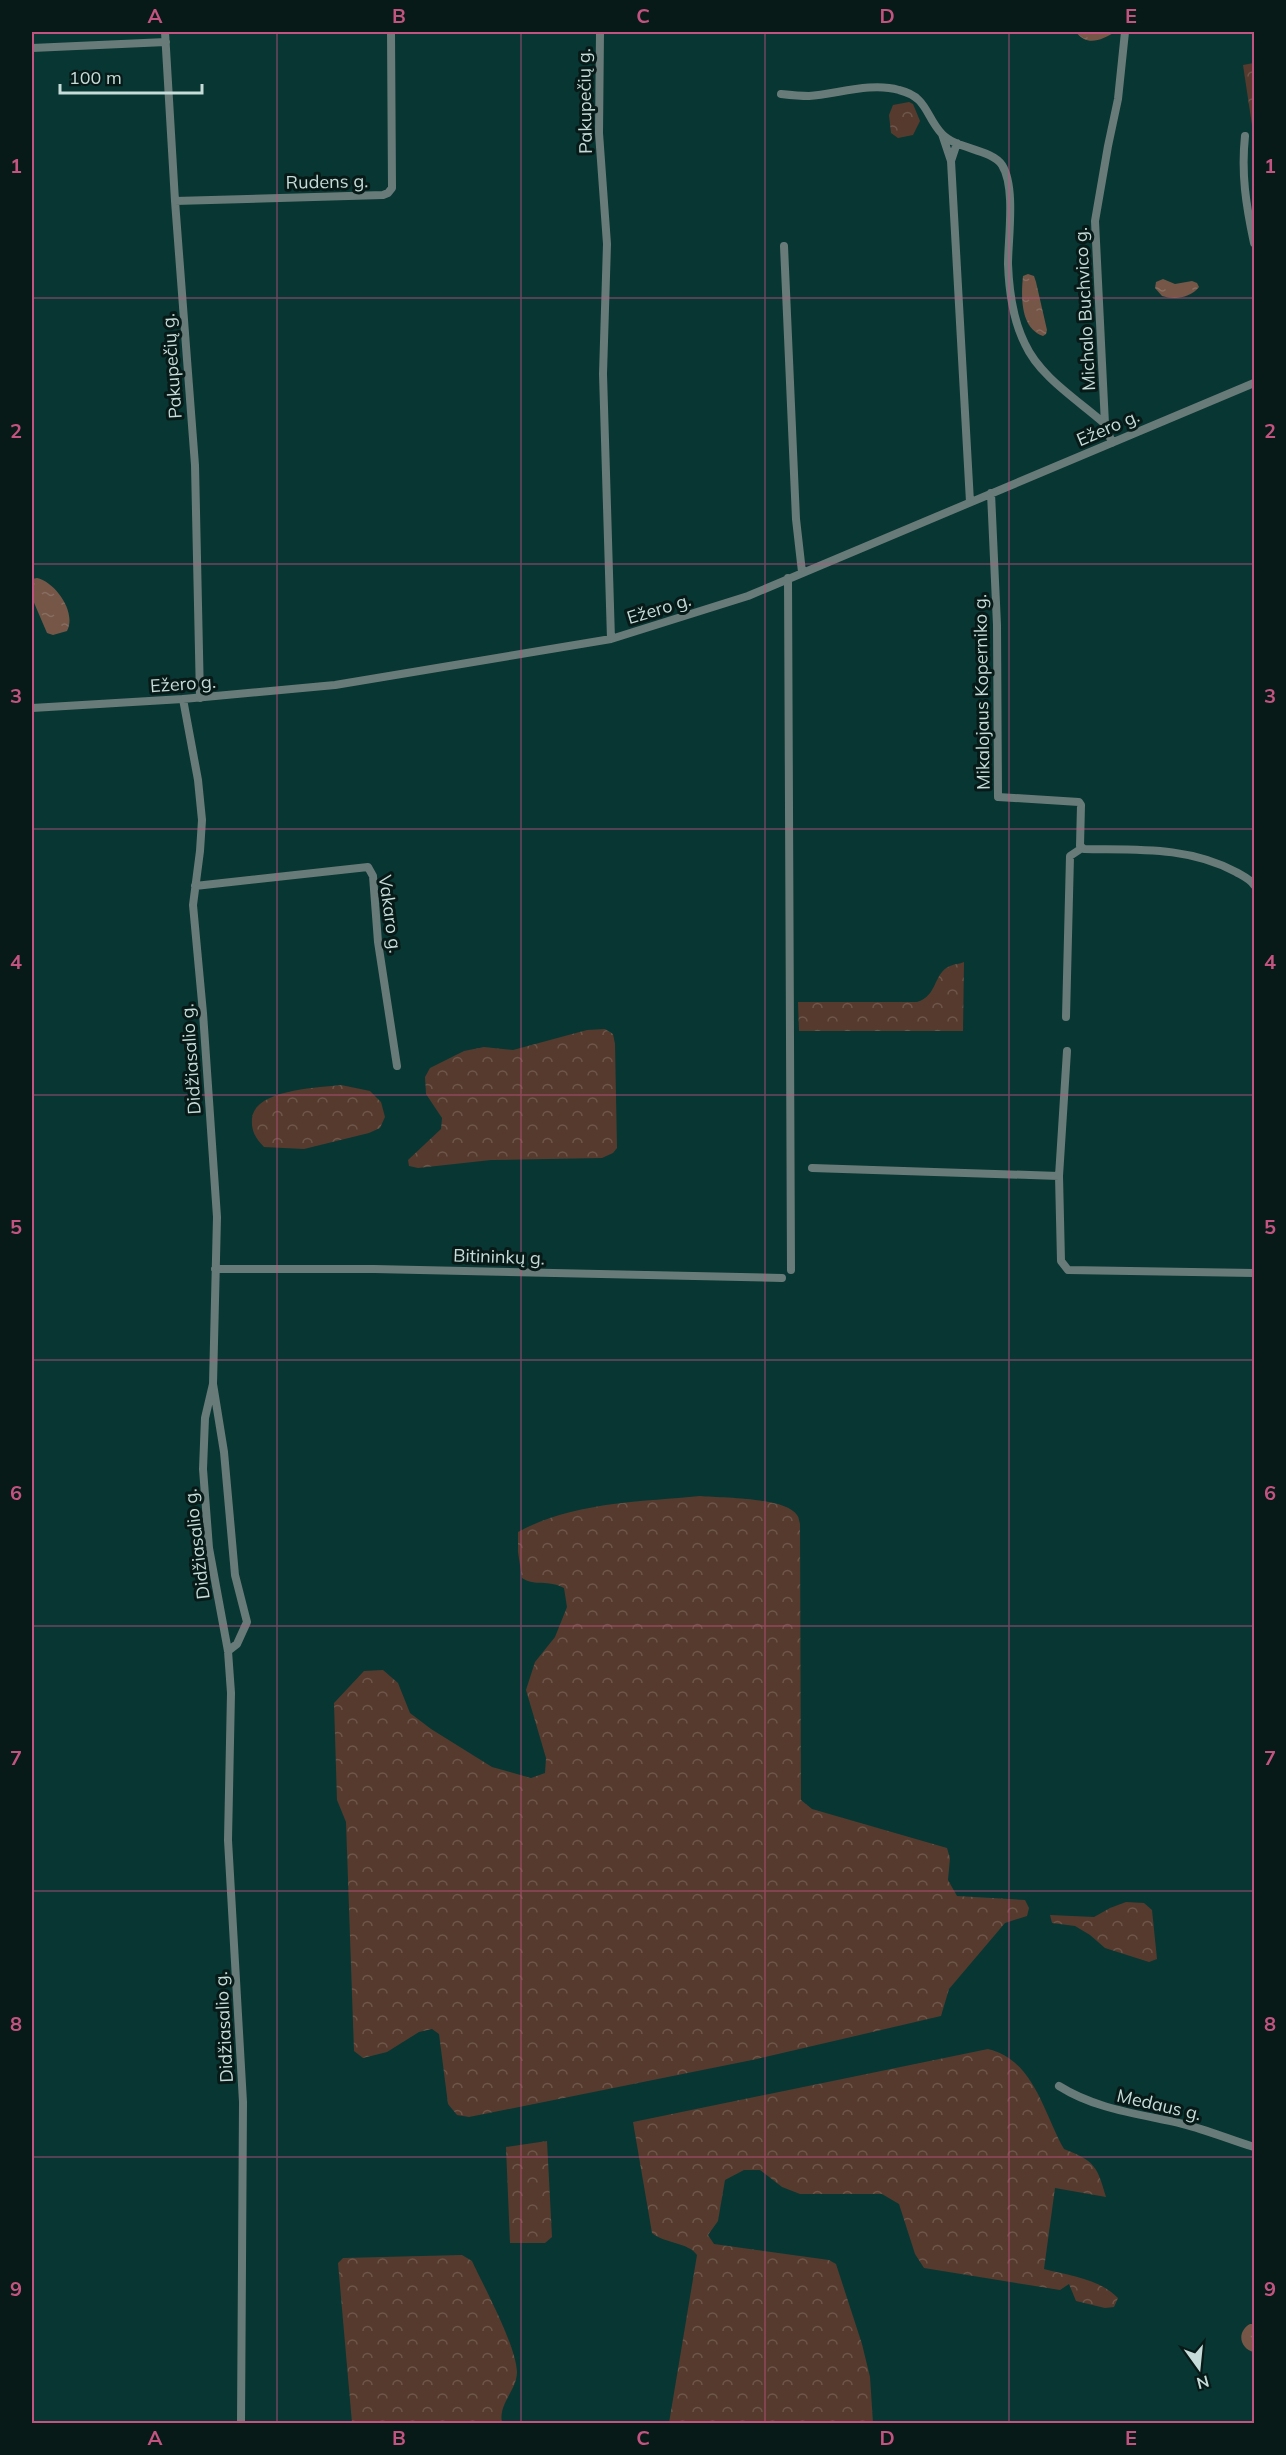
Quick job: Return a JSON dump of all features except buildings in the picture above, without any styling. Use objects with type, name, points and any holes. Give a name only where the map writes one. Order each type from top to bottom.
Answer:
[{"type":"street","name":"Pakupečių g.","points":[[165,32],[174,201],[195,465],[200,698]]},
{"type":"street","name":"Rudens g.","points":[[174,201],[383,195],[388,193],[392,188],[391,32]]},
{"type":"street","name":"Pakupečių g.","points":[[600,32],[598,133],[607,244],[603,374],[611,639]]},
{"type":"street","name":"Michalo Buchvico g.","points":[[1112,443],[1105,424],[1095,221],[1118,99],[1125,32]]},
{"type":"street","points":[[32,48],[166,42]]},
{"type":"street","points":[[781,94],[808,96],[880,88],[899,90],[922,102],[942,134],[951,160],[970,502]]},
{"type":"street","points":[[942,134],[957,143],[996,159],[1005,172],[1010,209],[1009,280],[1017,325],[1025,345],[1043,370],[1105,424]]},
{"type":"street","points":[[1245,136],[1242,164],[1244,188],[1254,243]]},
{"type":"street","points":[[951,160],[957,143]]},
{"type":"street","points":[[784,246],[796,519],[802,572]]},
{"type":"street","name":"Ežero g.","points":[[32,708],[200,698],[335,685],[611,639],[725,604],[1254,383]]},
{"type":"street","name":"Mikalojaus Koperniko g.","points":[[991,493],[997,625],[998,797],[1079,802],[1081,805],[1082,848]]},
{"type":"street","points":[[788,578],[791,1270]]},
{"type":"street","name":"Didžiasalio g.","points":[[183,699],[198,780],[202,820],[193,904],[217,1217],[213,1384],[205,1418],[203,1469],[212,1574],[228,1651],[231,1693],[228,1840],[243,2102],[241,2424]]},
{"type":"street","points":[[1066,1017],[1070,856],[1082,848],[1162,850],[1221,864],[1251,880],[1254,885]]},
{"type":"street","name":"Vakaro g.","points":[[195,886],[368,867],[373,876],[378,942],[398,1066]]},
{"type":"street","points":[[1066,1051],[1059,1176],[1060,1261],[1068,1270],[1254,1273]]},
{"type":"street","points":[[812,1168],[1059,1176]]},
{"type":"street","name":"Bitininkų g.","points":[[215,1269],[374,1269],[782,1278]]},
{"type":"street","points":[[213,1384],[224,1452],[235,1575],[247,1622],[237,1644],[228,1651]]},
{"type":"street","name":"Medaus g.","points":[[1059,2086],[1078,2098],[1106,2108],[1185,2125],[1254,2147]]},
{"type":"green space","points":[[1254,63],[1254,124],[1252,125],[1243,65]]},
{"type":"green space","points":[[909,102],[913,104],[920,121],[913,135],[898,138],[891,133],[889,115],[893,105]]},
{"type":"green space","points":[[964,962],[963,1031],[799,1031],[798,1002],[917,1002],[929,995],[945,969]]},
{"type":"green space","points":[[605,1029],[613,1034],[615,1044],[617,1148],[613,1153],[602,1158],[491,1160],[418,1168],[409,1166],[408,1160],[441,1129],[442,1118],[426,1094],[425,1077],[430,1068],[464,1051],[484,1047],[513,1050],[587,1030]]},
{"type":"green space","points":[[341,1085],[370,1091],[381,1102],[385,1117],[380,1128],[369,1133],[304,1149],[264,1147],[256,1138],[252,1119],[255,1109],[264,1101],[303,1089]]},
{"type":"green space","points":[[700,1496],[767,1502],[790,1509],[799,1518],[801,1800],[812,1809],[947,1848],[950,1858],[948,1880],[957,1896],[1025,1900],[1029,1908],[1027,1916],[1005,1923],[949,1989],[941,2016],[757,2059],[469,2117],[457,2115],[448,2104],[439,2034],[432,2029],[419,2032],[387,2052],[363,2058],[354,2051],[346,1822],[337,1800],[334,1703],[364,1671],[383,1670],[398,1683],[410,1713],[431,1729],[492,1767],[531,1778],[545,1773],[546,1758],[526,1690],[535,1662],[555,1637],[567,1607],[564,1588],[522,1578],[518,1532],[539,1522],[584,1509],[630,1502]]},
{"type":"green space","points":[[1126,1902],[1144,1903],[1152,1910],[1157,1959],[1149,1962],[1105,1948],[1075,1926],[1052,1923],[1050,1915],[1094,1917]]},
{"type":"green space","points":[[988,2049],[1004,2055],[1027,2076],[1064,2149],[1089,2161],[1097,2171],[1106,2197],[1055,2188],[1044,2269],[1102,2286],[1118,2298],[1114,2307],[1105,2308],[1076,2301],[1069,2284],[1060,2290],[924,2268],[915,2254],[899,2204],[882,2194],[800,2194],[782,2187],[760,2170],[744,2170],[725,2180],[718,2221],[708,2235],[714,2244],[829,2260],[836,2264],[862,2344],[870,2377],[873,2423],[669,2423],[697,2255],[688,2248],[652,2233],[633,2122]]},
{"type":"green space","points":[[547,2141],[552,2237],[545,2243],[510,2243],[506,2147]]},
{"type":"green space","points":[[462,2255],[472,2261],[505,2332],[515,2361],[516,2379],[505,2403],[501,2416],[502,2423],[352,2423],[338,2263],[343,2258]]},
{"type":"water","points":[[1076,32],[1115,32],[1090,41],[1080,37]]},
{"type":"water","points":[[1028,274],[1034,276],[1036,282],[1047,330],[1043,336],[1035,332],[1026,319],[1022,293],[1023,276]]},
{"type":"water","points":[[1163,279],[1175,284],[1192,281],[1199,287],[1187,296],[1177,298],[1162,296],[1155,288],[1156,282]]},
{"type":"water","points":[[37,578],[51,585],[67,607],[69,623],[67,631],[53,635],[47,633],[32,598],[32,579]]},
{"type":"water","points":[[1250,2324],[1254,2324],[1254,2352],[1243,2344],[1241,2336]]}]
